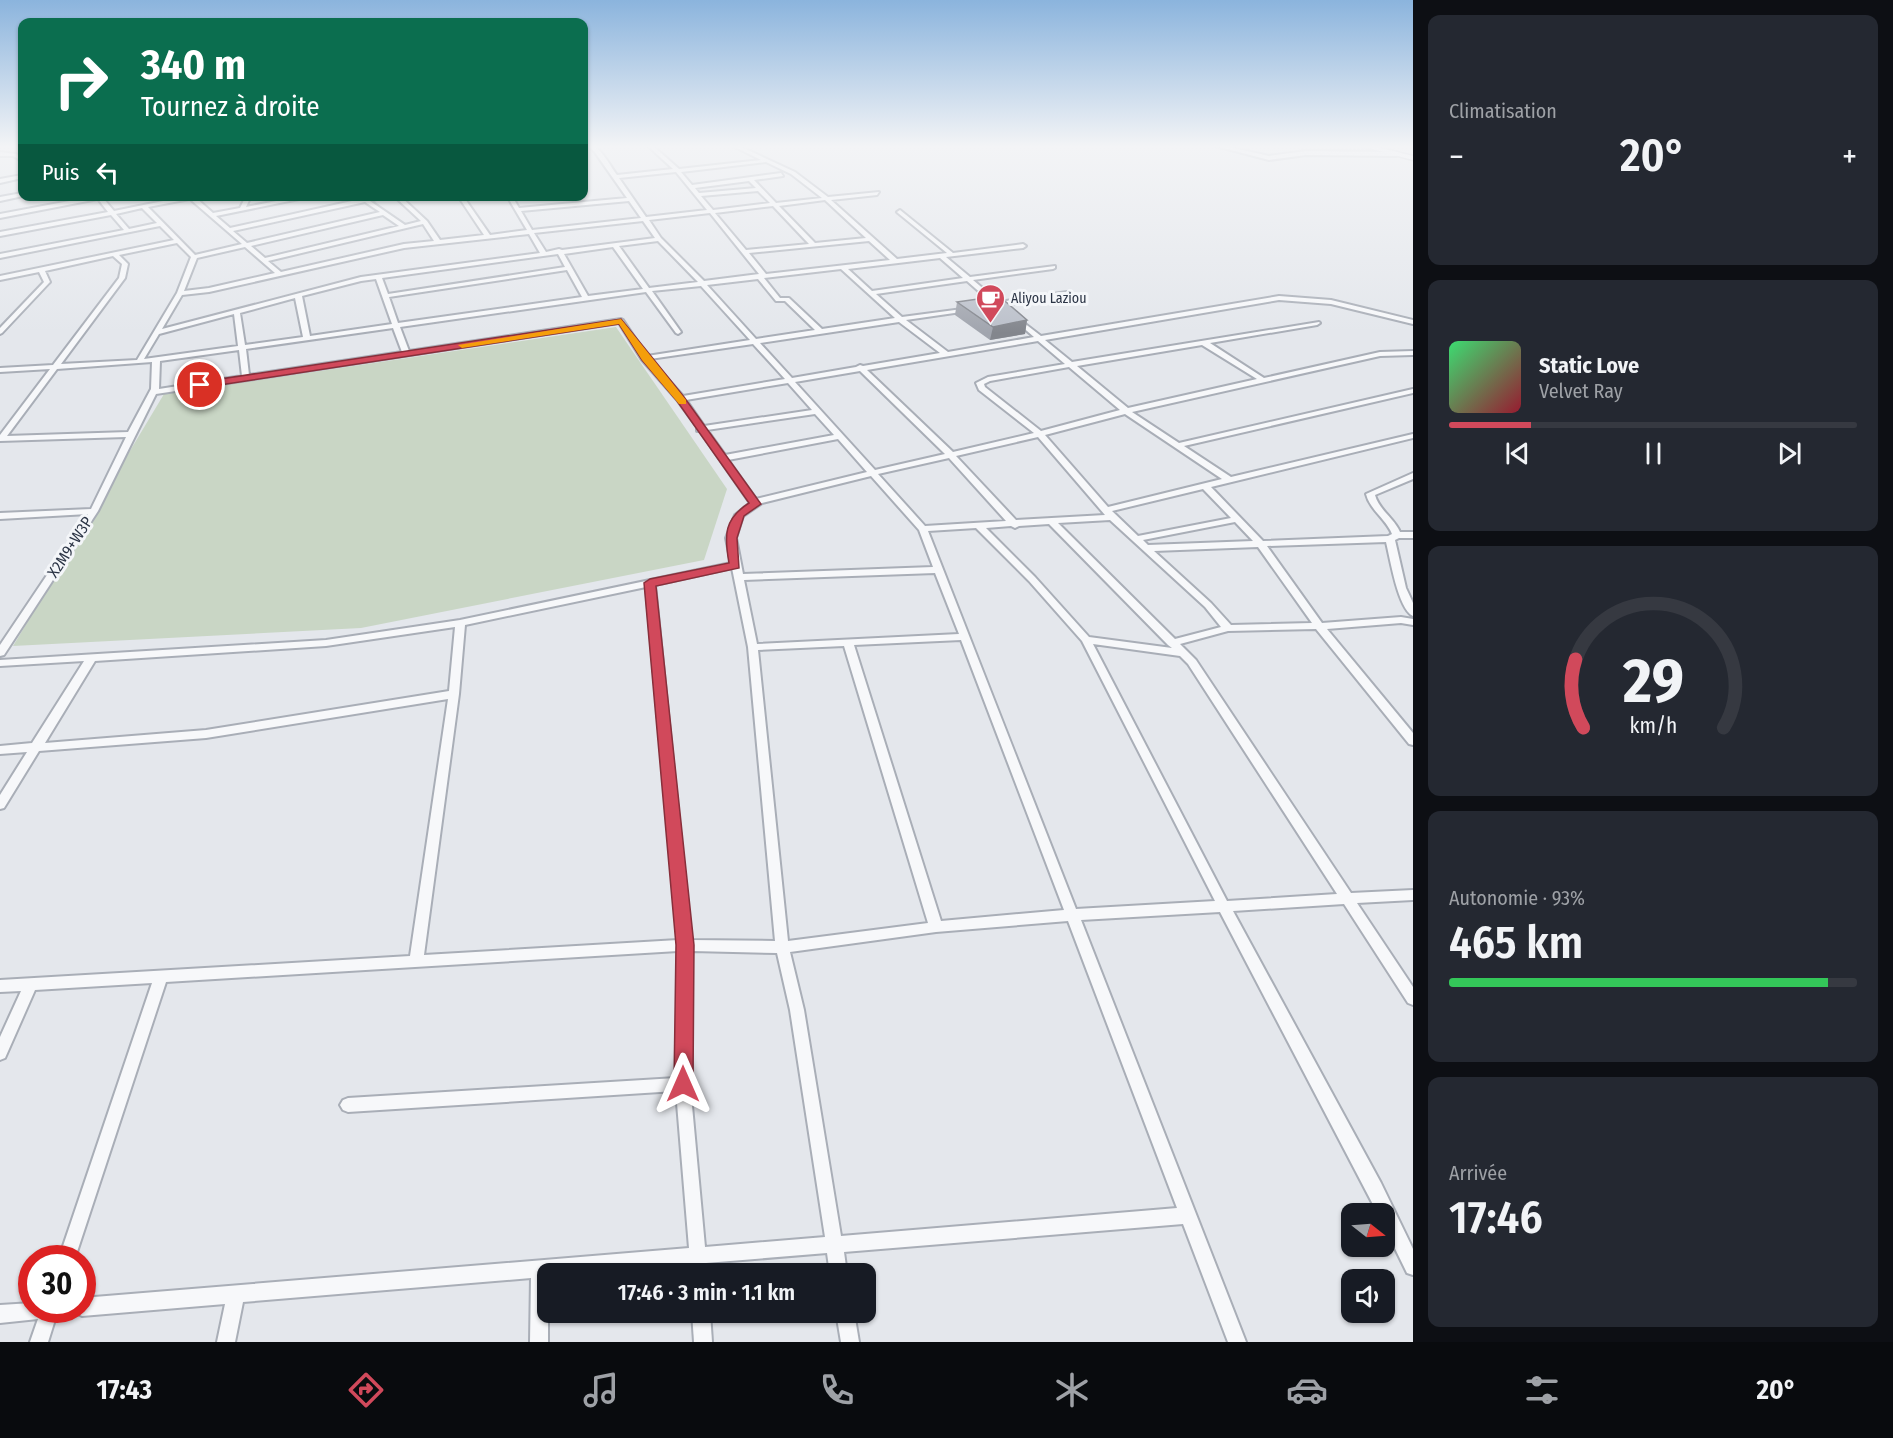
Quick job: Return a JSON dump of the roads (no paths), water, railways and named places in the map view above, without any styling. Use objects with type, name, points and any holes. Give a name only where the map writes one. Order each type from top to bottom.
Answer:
[{"type":"street","points":[[0,216],[43,208]]},
{"type":"street","points":[[108,208],[128,231]]},
{"type":"street","points":[[0,234],[135,208]]},
{"type":"street","points":[[145,208],[194,257]]},
{"type":"street","points":[[205,208],[280,274]]},
{"type":"street","points":[[212,215],[254,208]]},
{"type":"street","points":[[229,230],[326,208]]},
{"type":"street","points":[[376,208],[404,227]]},
{"type":"street","points":[[409,208],[425,222],[438,242]]},
{"type":"street","points":[[468,208],[488,236]]},
{"type":"street","points":[[543,208],[517,210],[543,253]]},
{"type":"street","points":[[637,208],[659,238],[755,341],[923,529],[1237,1342]]},
{"type":"street","points":[[707,208],[744,252],[778,300],[787,299],[820,331]]},
{"type":"street","points":[[180,293],[209,290],[404,246],[755,208]]},
{"type":"street","points":[[778,208],[814,245]]},
{"type":"street","points":[[837,208],[895,261]]},
{"type":"street","points":[[900,212],[951,255]]},
{"type":"street","points":[[194,257],[384,213]]},
{"type":"street","points":[[264,260],[425,222]]},
{"type":"street","points":[[0,256],[161,224]]},
{"type":"street","points":[[158,332],[378,276],[659,238]]},
{"type":"street","points":[[744,252],[870,238]]},
{"type":"street","points":[[1,275],[178,241]]},
{"type":"street","points":[[614,244],[678,332]]},
{"type":"street","points":[[0,370],[156,360],[647,290],[1023,246]]},
{"type":"street","points":[[560,251],[586,299]]},
{"type":"street","points":[[0,439],[122,278],[125,264],[114,254]]},
{"type":"street","points":[[940,256],[1126,411],[1180,445],[1229,480]]},
{"type":"street","points":[[139,362],[180,293],[194,257]]},
{"type":"street","points":[[842,267],[900,319],[946,354]]},
{"type":"street","points":[[870,293],[1053,267]]},
{"type":"street","points":[[385,296],[570,268]]},
{"type":"street","points":[[0,332],[46,282],[41,269]]},
{"type":"street","points":[[378,276],[406,354]]},
{"type":"street","points":[[645,358],[1067,294]]},
{"type":"street","points":[[298,296],[307,337]]},
{"type":"street","points":[[681,399],[1279,298],[1313,298],[1342,302],[1413,322]]},
{"type":"street","points":[[237,312],[246,378]]},
{"type":"street","points":[[156,360],[153,392],[621,321],[645,358],[681,399],[755,504]]},
{"type":"street","points":[[1228,627],[1208,605],[1109,513],[1040,434],[982,388],[980,383],[988,379],[1073,367],[1317,323]]},
{"type":"street","points":[[1204,343],[1263,380]]},
{"type":"street","points":[[837,1263],[797,1010],[782,947],[753,647],[731,538],[739,515],[755,504],[788,493],[1040,434],[1126,411],[1380,354],[1413,354]]},
{"type":"street","points":[[860,367],[951,455],[1015,525]]},
{"type":"street","points":[[1180,445],[1413,391]]},
{"type":"street","name":"X2M9+W3P","points":[[0,653],[94,511],[153,392]]},
{"type":"street","points":[[700,429],[817,411]]},
{"type":"street","points":[[0,439],[131,434]]},
{"type":"street","points":[[723,458],[840,436]]},
{"type":"street","points":[[923,529],[1053,523],[1109,513],[1205,486],[1413,436]]},
{"type":"street","points":[[1413,476],[1370,494],[1371,500],[1396,528],[1394,537],[1400,582],[1404,599],[1413,614]]},
{"type":"street","points":[[1205,486],[1259,542],[1319,626],[1413,741]]},
{"type":"street","points":[[0,516],[94,511]]},
{"type":"street","points":[[1136,539],[1238,519]]},
{"type":"street","points":[[1053,523],[1192,662],[1413,999]]},
{"type":"street","points":[[979,526],[1086,640],[1224,907],[1375,1189],[1413,1267]]},
{"type":"street","points":[[1147,548],[1259,542],[1371,542],[1413,535]]},
{"type":"street","points":[[0,663],[326,643],[460,623],[735,565]]},
{"type":"street","points":[[738,577],[939,570]]},
{"type":"street","points":[[1400,582],[1413,581]]},
{"type":"street","points":[[650,583],[685,945],[683,1084],[698,1263]]},
{"type":"street","points":[[1172,643],[1228,627],[1319,626],[1401,620],[1413,622]]},
{"type":"street","points":[[416,962],[454,694],[460,623]]},
{"type":"street","points":[[753,647],[965,637]]},
{"type":"street","points":[[1086,640],[1183,653]]},
{"type":"street","points":[[848,643],[936,927]]},
{"type":"street","points":[[0,805],[92,657]]},
{"type":"street","points":[[0,750],[206,734],[454,694]]},
{"type":"street","points":[[0,986],[685,945],[782,947],[936,927],[1072,915],[1413,895]]},
{"type":"street","points":[[71,1245],[161,977]]},
{"type":"street","points":[[0,1053],[30,985]]},
{"type":"street","points":[[348,1105],[683,1084]]},
{"type":"street","points":[[618,1263],[834,1243],[1188,1215]]},
{"type":"street","points":[[96,1306],[537,1270]]},
{"type":"street","points":[[226,1342],[236,1294]]},
{"type":"street","points":[[0,1314],[18,1313]]},
{"type":"street","points":[[39,1342],[45,1323]]},
{"type":"street","points":[[539,1323],[539,1342]]},
{"type":"street","points":[[702,1323],[703,1342]]},
{"type":"street","points":[[847,1323],[850,1342]]},
{"type":"place","name":"Aliyou Laziou","points":[[990,324]]}]
